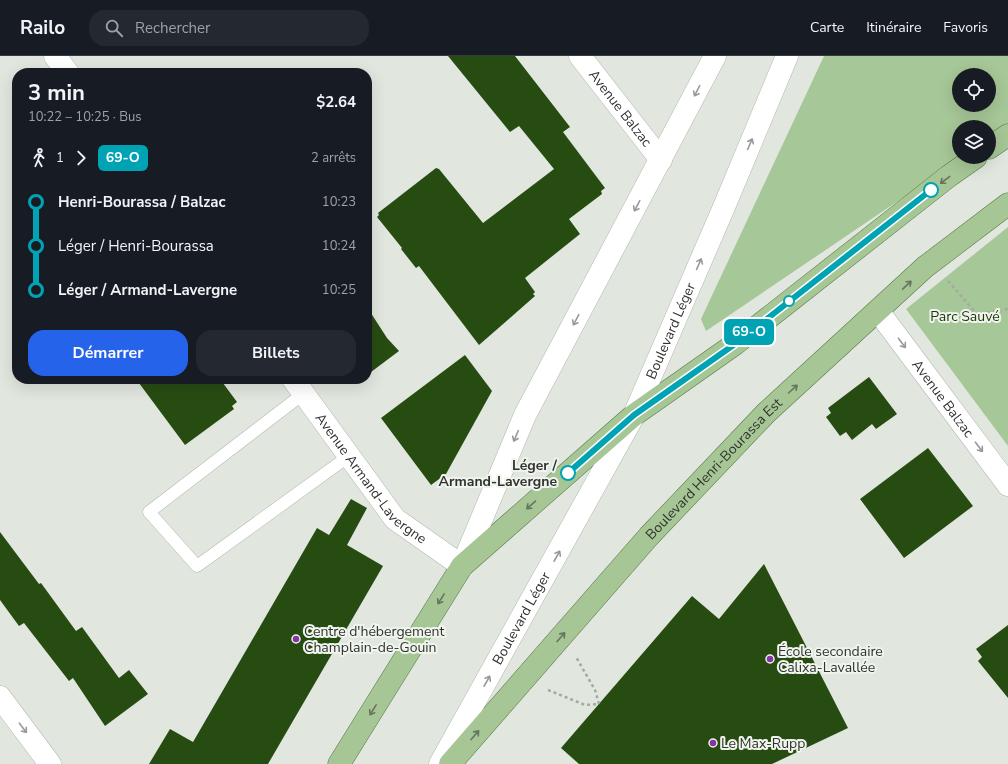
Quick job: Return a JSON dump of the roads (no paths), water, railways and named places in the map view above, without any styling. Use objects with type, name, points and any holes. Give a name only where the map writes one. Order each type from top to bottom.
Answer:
[{"type":"main road","points":[[55,56],[64,68]]},
{"type":"main road","name":"Avenue Balzac","points":[[580,56],[661,160]]},
{"type":"main road","points":[[339,764],[462,566],[525,415],[715,56]]},
{"type":"main road","name":"Boulevard Léger","points":[[440,764],[634,415],[787,56]]},
{"type":"main road","points":[[996,143],[1008,135]]},
{"type":"main road","points":[[462,566],[634,415],[735,344],[936,186],[966,164]]},
{"type":"main road","name":"Boulevard Henri-Bourassa Est","points":[[450,764],[649,536],[766,413],[931,263],[1008,204]]},
{"type":"main road","name":"Avenue Balzac","points":[[878,311],[1008,486]]},
{"type":"main road","name":"Avenue Armand-Lavergne","points":[[298,386],[395,519],[462,566]]},
{"type":"main road","points":[[0,697],[50,764]]},
{"type":"lane","points":[[298,386],[149,512],[197,566],[349,456]]},
{"type":"place","name":"Léger / Armand-Lavergne","points":[[568,473]]},
{"type":"place","name":"Centre d'hébergement Champlain-de-Gouin","points":[[296,639]]},
{"type":"place","name":"École secondaire Calixa-Lavallée","points":[[770,659]]},
{"type":"place","name":"Le Max-Rupp","points":[[713,743]]},
{"type":"park label","name":"Parc Sauvé","points":[[965,316]]}]
